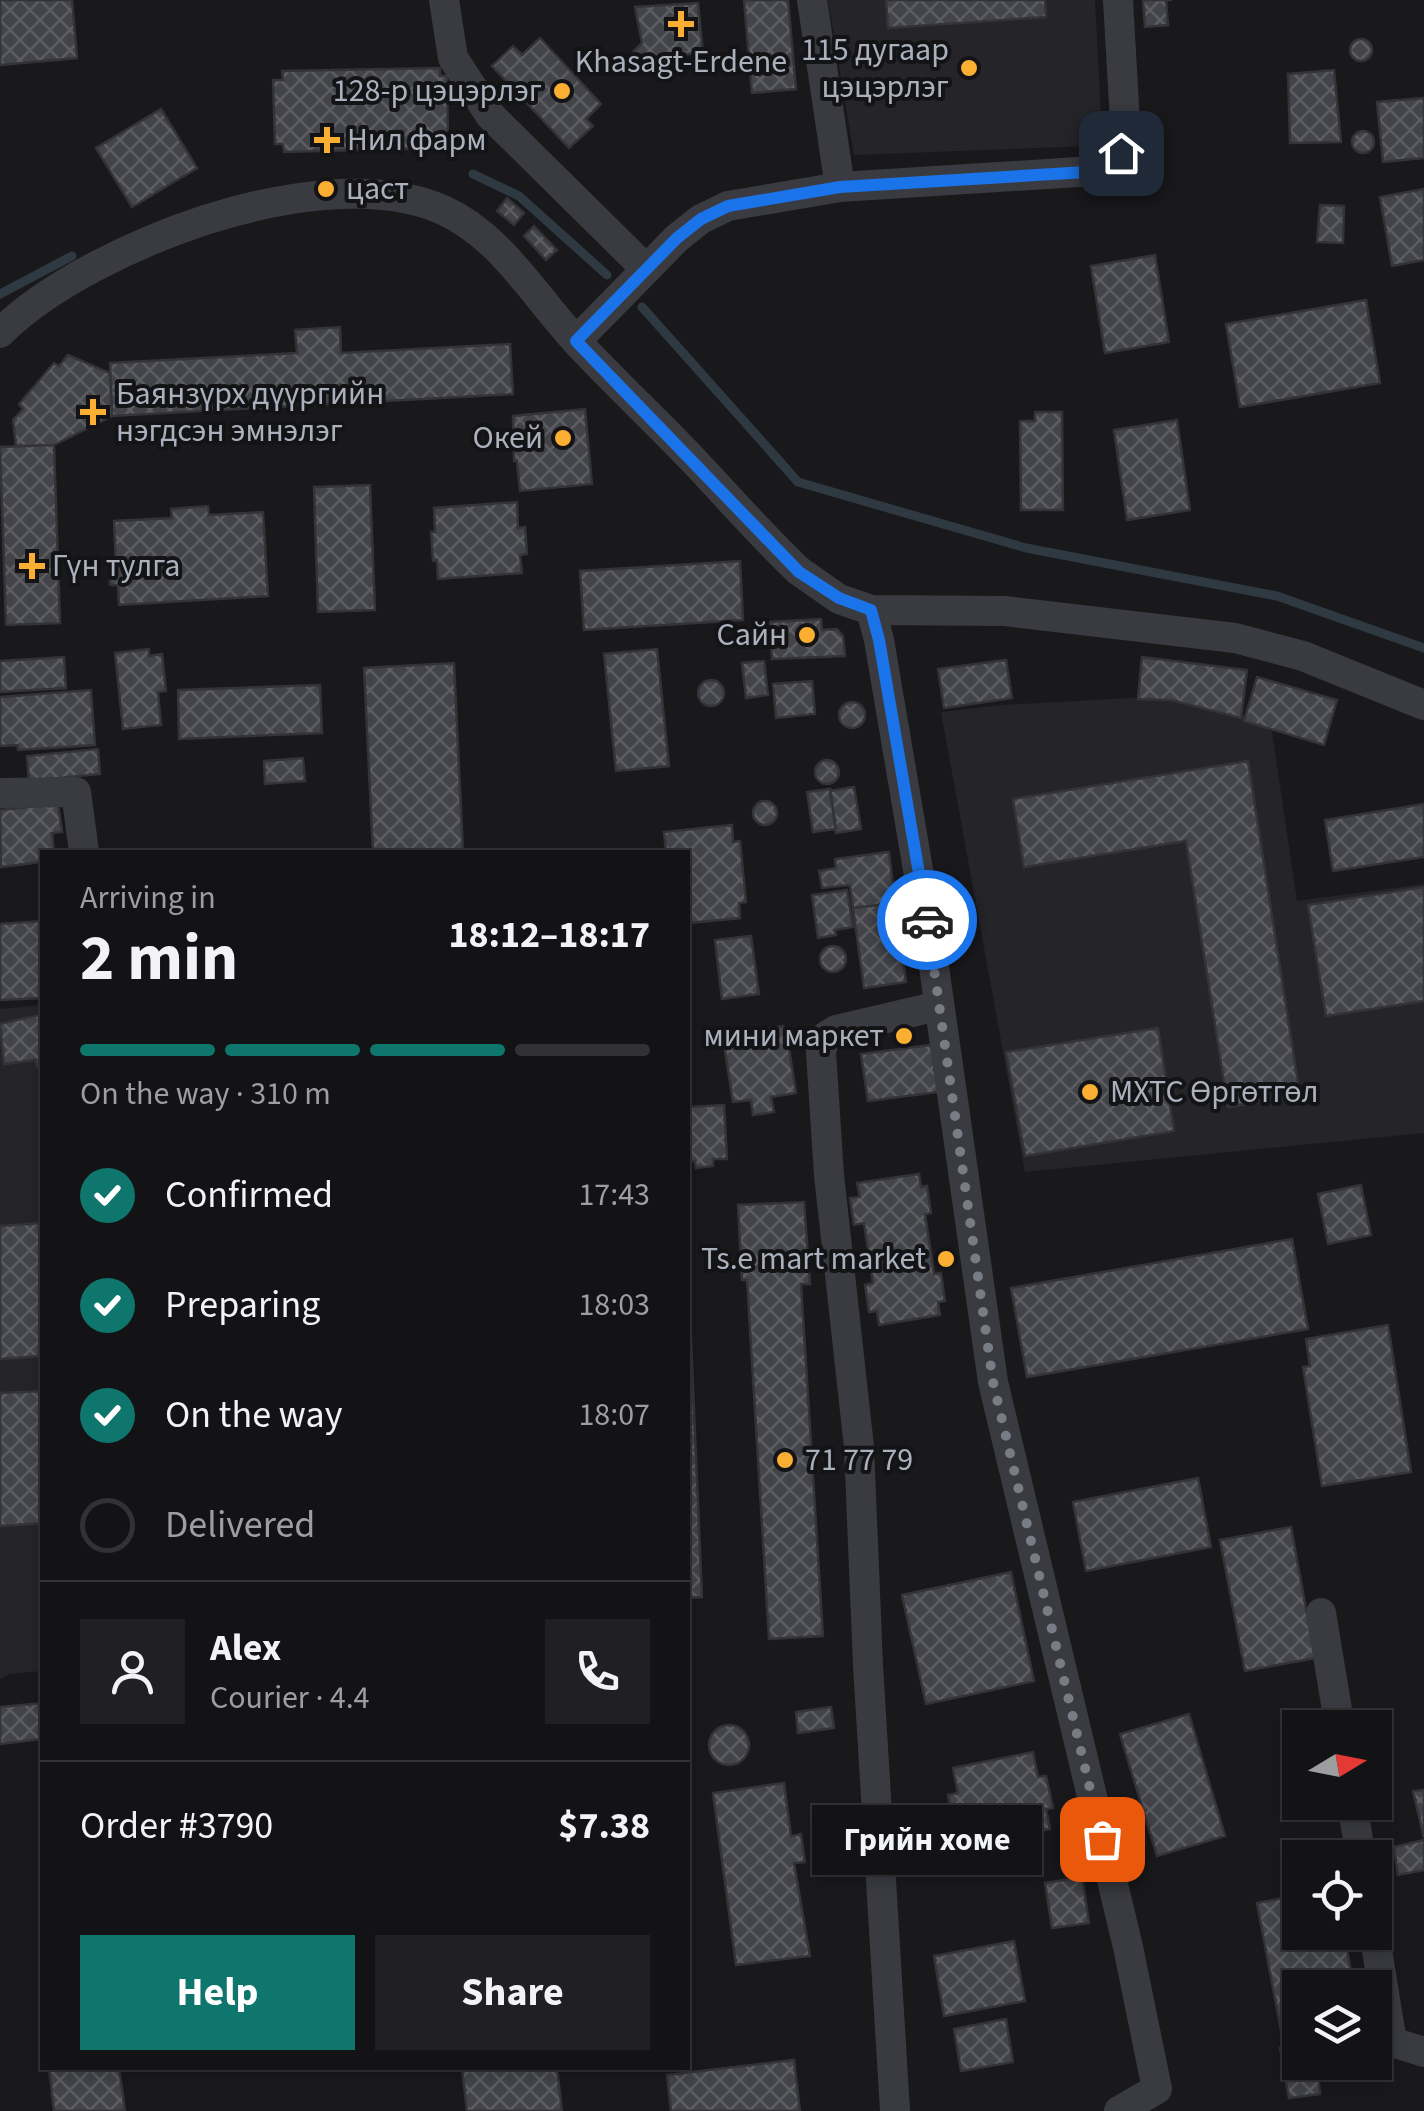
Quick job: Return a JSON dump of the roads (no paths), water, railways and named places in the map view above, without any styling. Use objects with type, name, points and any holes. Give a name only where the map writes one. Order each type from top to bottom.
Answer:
[{"type":"street","points":[[444,0],[453,58],[490,115],[646,269]]},
{"type":"street","points":[[812,0],[840,187]]},
{"type":"street","points":[[576,341],[694,224],[719,210],[840,187],[1078,172],[1113,162],[1124,147],[1126,133],[1118,0]]},
{"type":"street","points":[[0,333],[59,289],[177,229],[236,210],[329,194],[404,198],[441,209],[479,229],[576,341],[799,572],[839,598],[871,610],[1005,612],[1235,638],[1303,656],[1424,705]]},
{"type":"street","points":[[871,610],[931,946],[993,1382],[1128,1947],[1157,2089],[1119,2111]]},
{"type":"street","points":[[0,793],[76,792],[84,850]]},
{"type":"street","points":[[896,2111],[869,1684],[859,1447],[829,1175],[821,1052],[825,1038],[836,1030],[938,1006]]},
{"type":"street","points":[[1321,1613],[1337,1710]]},
{"type":"street","points":[[1377,1950],[1392,2042],[1424,2052]]},
{"type":"waterway","points":[[473,174],[519,196],[607,275]]},
{"type":"waterway","points":[[0,294],[72,256]]},
{"type":"waterway","points":[[642,307],[798,482],[1026,548],[1277,596],[1424,648]]},
{"type":"place","name":"Khasagt-Erdene","points":[[681,24]]},
{"type":"place","name":"115 дугаар цэцэрлэг","points":[[969,68]]},
{"type":"place","name":"128-р цэцэрлэг","points":[[562,91]]},
{"type":"place","name":"Нил фарм","points":[[327,140]]},
{"type":"place","name":"цаст","points":[[326,189]]},
{"type":"place","name":"Баянзүрх дүүргийн нэгдсэн эмнэлэг","points":[[93,412]]},
{"type":"place","name":"Окей","points":[[563,438]]},
{"type":"place","name":"Гүн тулга","points":[[32,566]]},
{"type":"place","name":"Сайн","points":[[807,635]]},
{"type":"place","name":"мини маркет","points":[[904,1036]]},
{"type":"place","name":"МХТС Өргөтгөл","points":[[1090,1092]]},
{"type":"place","name":"Ts.e mart market","points":[[946,1259]]},
{"type":"place","name":"71 77 79","points":[[785,1460]]},
{"type":"place","name":"Грийн хоме","points":[[1102,1839]]}]
